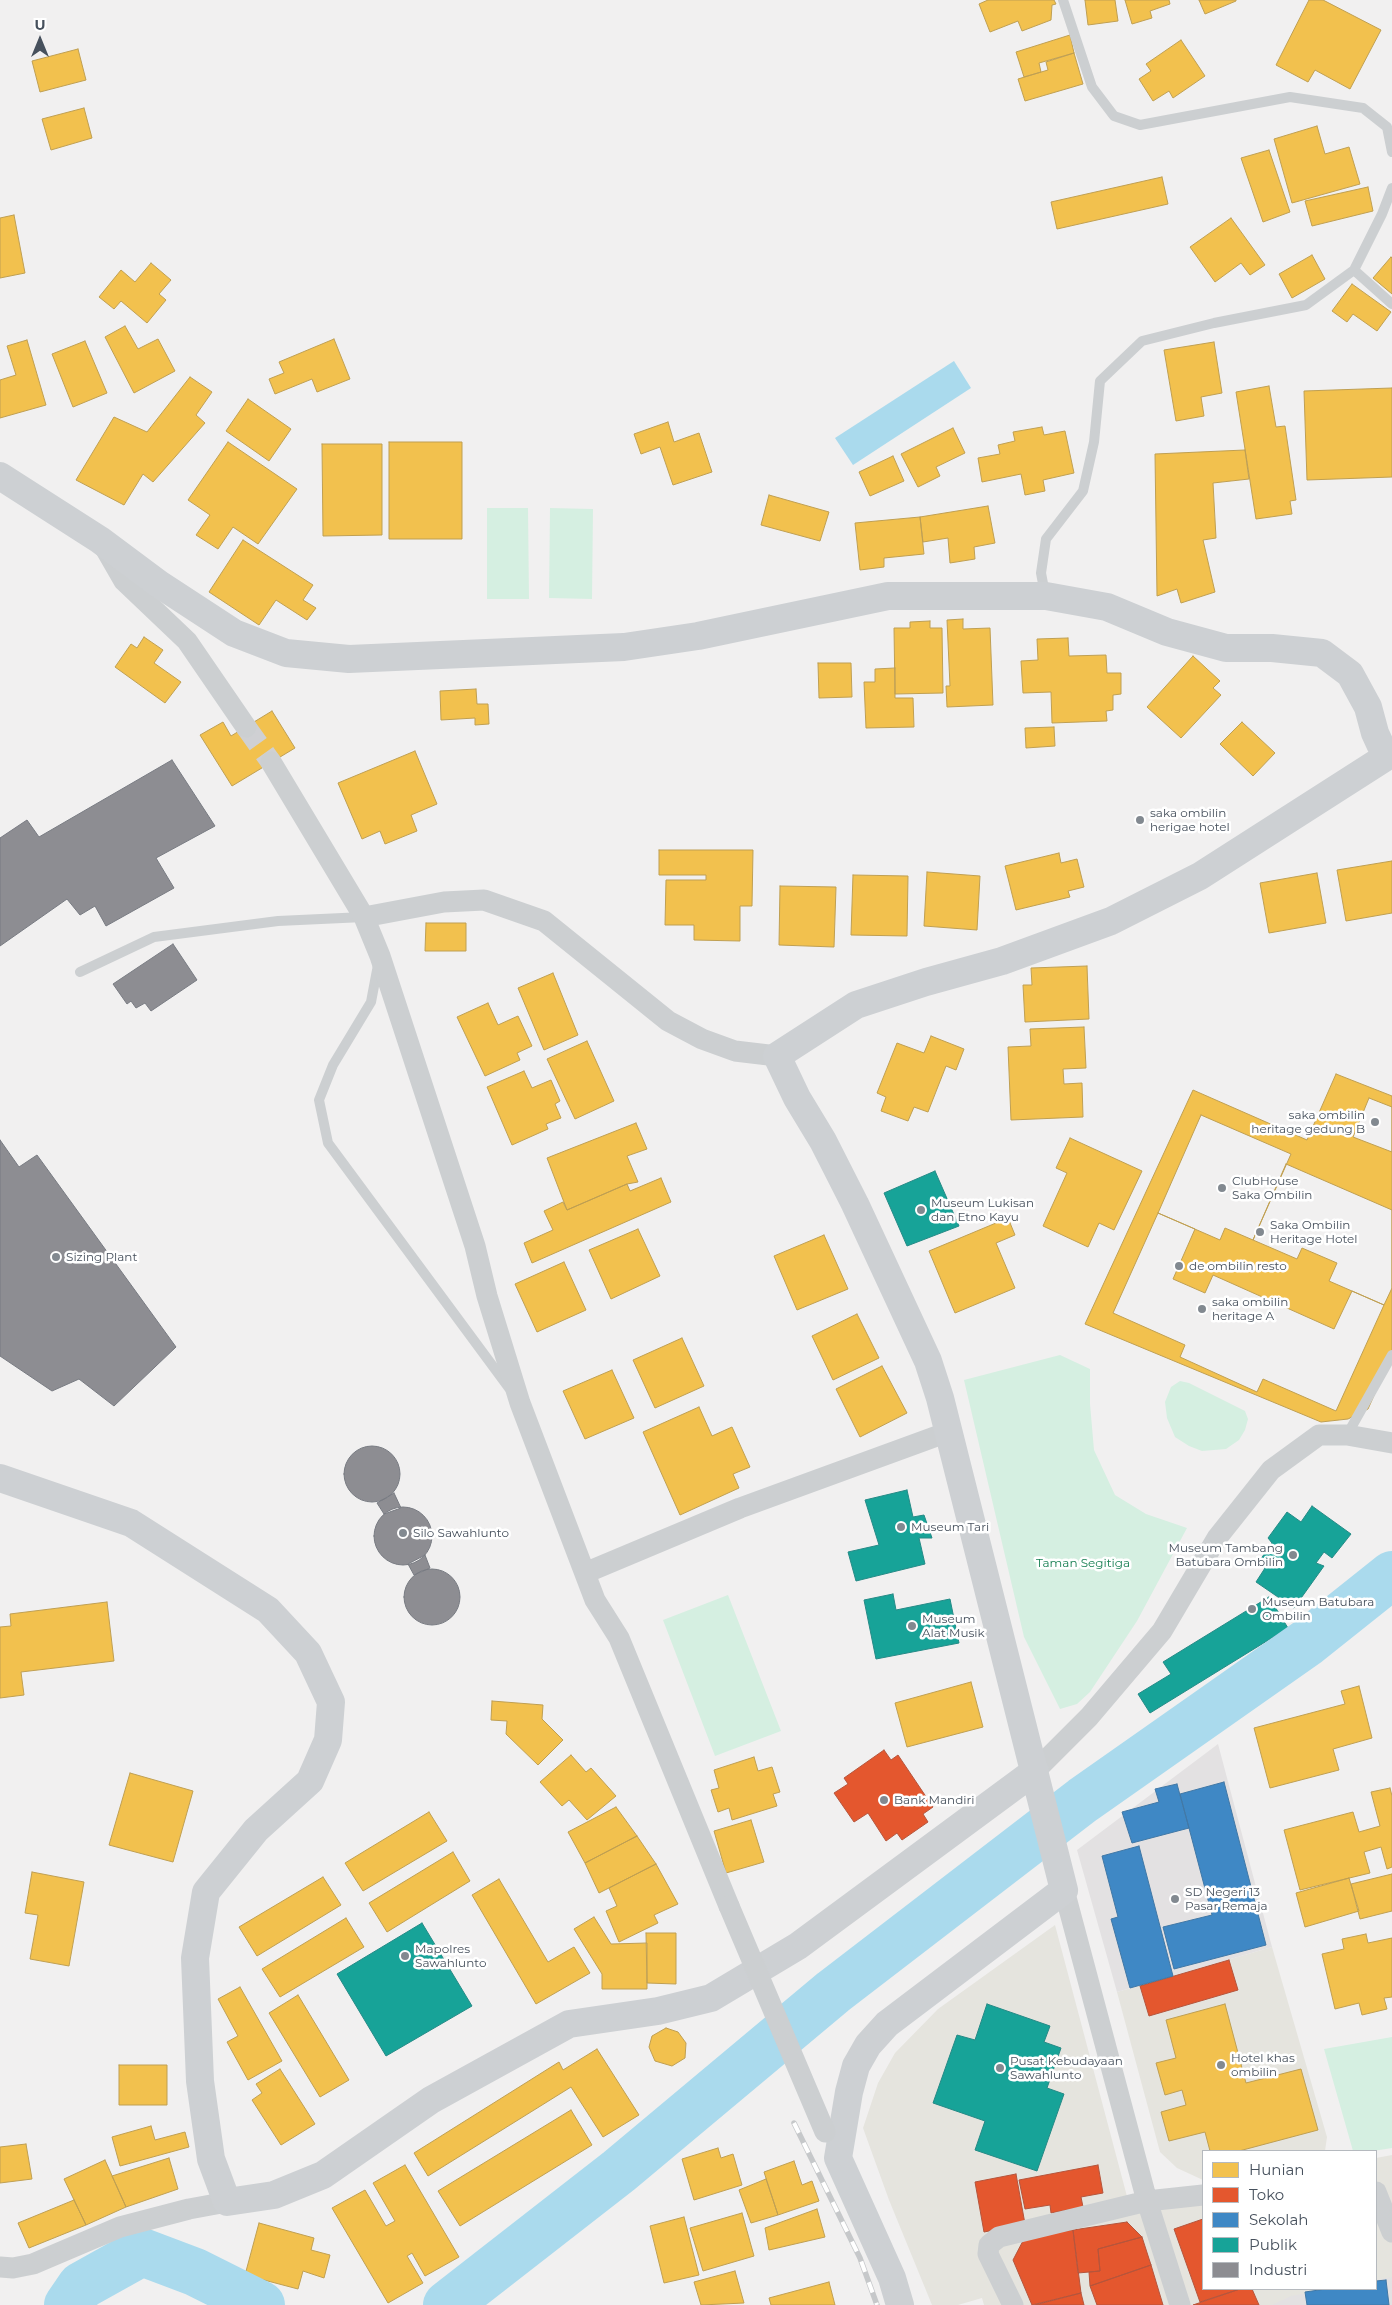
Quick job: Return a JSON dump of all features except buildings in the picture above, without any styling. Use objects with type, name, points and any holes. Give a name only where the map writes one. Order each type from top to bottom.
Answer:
[{"type":"main road","points":[[0,476],[100,540],[160,584],[234,633],[286,653],[349,659],[624,647],[698,636],[888,596],[1046,596],[1107,607],[1167,632],[1226,648],[1272,648],[1322,653],[1350,674],[1368,707],[1376,733],[1389,755],[1200,876],[1111,920],[1002,961],[926,982],[856,1005],[778,1056],[797,1098],[823,1141],[855,1204],[928,1361],[948,1432],[1042,1806],[1054,1844],[1064,1890],[887,2024],[868,2045],[856,2066],[849,2092],[838,2158],[892,2278],[900,2305]]},
{"type":"main road","points":[[0,1478],[132,1524],[268,1610],[308,1653],[331,1702],[328,1740],[310,1781],[256,1830],[206,1892],[195,1958],[200,2081],[211,2159],[227,2202],[274,2195],[323,2175],[431,2100],[569,2024],[658,2011],[711,1998],[798,1946],[1034,1771]]},
{"type":"street","points":[[100,540],[124,580],[187,640],[246,727]]},
{"type":"street","points":[[271,762],[364,917],[380,956],[475,1246],[487,1296],[520,1403],[594,1600],[619,1638],[729,1906],[825,2132],[838,2158]]},
{"type":"street","points":[[364,917],[444,902],[484,900],[544,922],[668,1021],[694,1035],[735,1051],[778,1056]]},
{"type":"street","points":[[585,1573],[740,1508],[948,1432]]},
{"type":"street","points":[[1034,1771],[1089,1717],[1162,1631],[1218,1538],[1271,1470],[1319,1435],[1357,1436],[1392,1443]]},
{"type":"street","points":[[1064,1890],[1147,2201],[1180,2305]]},
{"type":"street","points":[[1377,2194],[1392,2232]]},
{"type":"street","points":[[1013,2305],[988,2254],[989,2245],[999,2237],[1147,2201],[1202,2195]]},
{"type":"street","points":[[0,2267],[13,2268],[33,2264],[120,2227],[189,2209],[227,2202]]},
{"type":"lane","points":[[1063,0],[1092,87],[1114,116],[1140,125],[1290,97],[1363,108],[1387,127],[1392,152]]},
{"type":"lane","points":[[1046,596],[1041,573],[1046,539],[1083,491],[1094,442],[1100,381],[1142,342],[1214,323],[1306,305],[1354,270],[1382,214],[1392,188]]},
{"type":"lane","points":[[1354,270],[1392,304]]},
{"type":"lane","points":[[80,972],[154,937],[278,920],[364,917]]},
{"type":"lane","points":[[380,956],[371,1002],[333,1065],[319,1100],[328,1143],[520,1403]]},
{"type":"lane","points":[[1357,1436],[1392,1355]]},
{"type":"shaded area","name":"SD Negeri 13 Pasar Remaja","points":[[1218,1744],[1272,1947],[1117,1992],[1077,1850]]},
{"type":"shaded area","points":[[1055,1925],[1129,2204],[1202,2191],[1202,2290],[1377,2290],[1377,2158],[1392,2155],[1392,2305],[984,2305],[982,2298],[958,2305],[932,2305],[889,2200],[863,2128],[878,2083],[895,2053],[938,2009]]},
{"type":"shaded area","name":"Hotel khas ombilin","points":[[1272,1947],[1327,2137],[1325,2150],[1202,2150],[1202,2180],[1177,2168],[1160,2152],[1117,1992]]},
{"type":"shaded area","points":[[1392,2277],[1392,2305],[1272,2305],[1291,2296],[1324,2290],[1377,2290],[1377,2280]]},
{"type":"green space","points":[[487,508],[528,508],[529,599],[487,599]]},
{"type":"green space","points":[[550,508],[593,509],[592,599],[549,598]]},
{"type":"green space","name":"Taman Segitiga","points":[[1060,1355],[1090,1369],[1090,1404],[1094,1450],[1115,1495],[1146,1514],[1187,1528],[1137,1621],[1090,1692],[1077,1704],[1060,1709],[1024,1637],[964,1380]]},
{"type":"green space","points":[[1180,1381],[1189,1383],[1245,1411],[1248,1419],[1245,1430],[1239,1440],[1226,1449],[1202,1451],[1189,1446],[1175,1437],[1167,1418],[1165,1402],[1171,1387]]},
{"type":"green space","points":[[728,1595],[781,1731],[715,1756],[663,1620]]},
{"type":"green space","points":[[1392,2037],[1392,2148],[1377,2150],[1353,2150],[1324,2049]]},
{"type":"water","points":[[954,361],[971,388],[853,465],[835,438]]},
{"type":"waterway","points":[[447,2305],[619,2171],[833,1992],[1083,1800],[1308,1642],[1392,1575]]},
{"type":"waterway","points":[[68,2305],[81,2286],[142,2252],[195,2272],[261,2305]]},
{"type":"tunnel","points":[[246,727],[271,762]]},
{"type":"railway","points":[[794,2123],[860,2258],[877,2305]]},
{"type":"place","name":"saka ombilin herigae hotel","points":[[1140,820]]},
{"type":"place","name":"saka ombilin heritage gedung B","points":[[1375,1122]]},
{"type":"place","name":"ClubHouse Saka Ombilin","points":[[1222,1188]]},
{"type":"place","name":"Museum Lukisan dan Etno Kayu","points":[[921,1210]]},
{"type":"place","name":"Saka Ombilin Heritage Hotel","points":[[1260,1232]]},
{"type":"place","name":"Sizing Plant","points":[[56,1257]]},
{"type":"place","name":"de ombilin resto","points":[[1179,1266]]},
{"type":"place","name":"saka ombilin heritage A","points":[[1202,1309]]},
{"type":"place","name":"Museum Tari","points":[[901,1527]]},
{"type":"place","name":"Silo Sawahlunto","points":[[403,1533]]},
{"type":"place","name":"Museum Tambang Batubara Ombilin","points":[[1293,1555]]},
{"type":"place","name":"Museum Batubara Ombilin","points":[[1252,1609]]},
{"type":"place","name":"Museum Alat Musik","points":[[912,1626]]},
{"type":"place","name":"Bank Mandiri","points":[[884,1800]]},
{"type":"place","name":"SD Negeri 13 Pasar Remaja","points":[[1175,1899]]},
{"type":"place","name":"Mapolres Sawahlunto","points":[[405,1956]]},
{"type":"place","name":"Hotel khas ombilin","points":[[1221,2065]]},
{"type":"place","name":"Pusat Kebudayaan Sawahlunto","points":[[1000,2068]]}]
